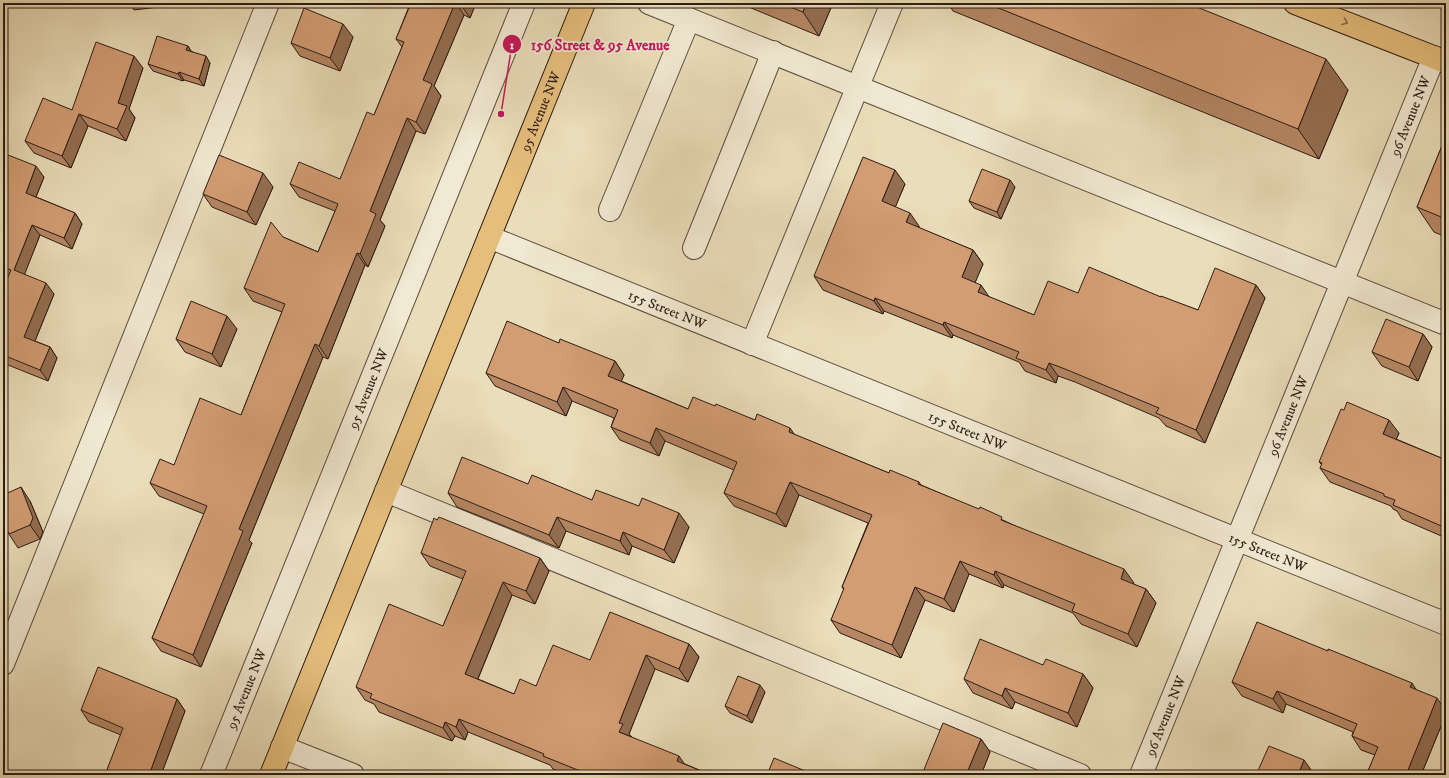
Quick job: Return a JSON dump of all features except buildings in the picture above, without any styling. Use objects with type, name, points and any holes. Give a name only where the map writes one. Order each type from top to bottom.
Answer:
[{"type":"main road","name":"95 Avenue NW","points":[[271,775],[584,3]]},
{"type":"main road","points":[[1295,3],[1440,59]]},
{"type":"street","points":[[3,664],[268,3]]},
{"type":"street","name":"95 Avenue NW","points":[[211,775],[524,3]]},
{"type":"street","points":[[649,3],[1446,324]]},
{"type":"street","points":[[752,344],[892,3]]},
{"type":"street","points":[[610,210],[689,19]]},
{"type":"street","points":[[694,248],[773,52]]},
{"type":"street","name":"96 Avenue NW","points":[[1141,775],[1343,282],[1440,59]]},
{"type":"street","name":"155 Street NW","points":[[489,237],[1446,624]]},
{"type":"street","points":[[386,491],[1080,775]]},
{"type":"street","points":[[282,747],[353,775]]},
{"type":"place","name":"156 Street & 95 Avenue","points":[[501,114]]}]
